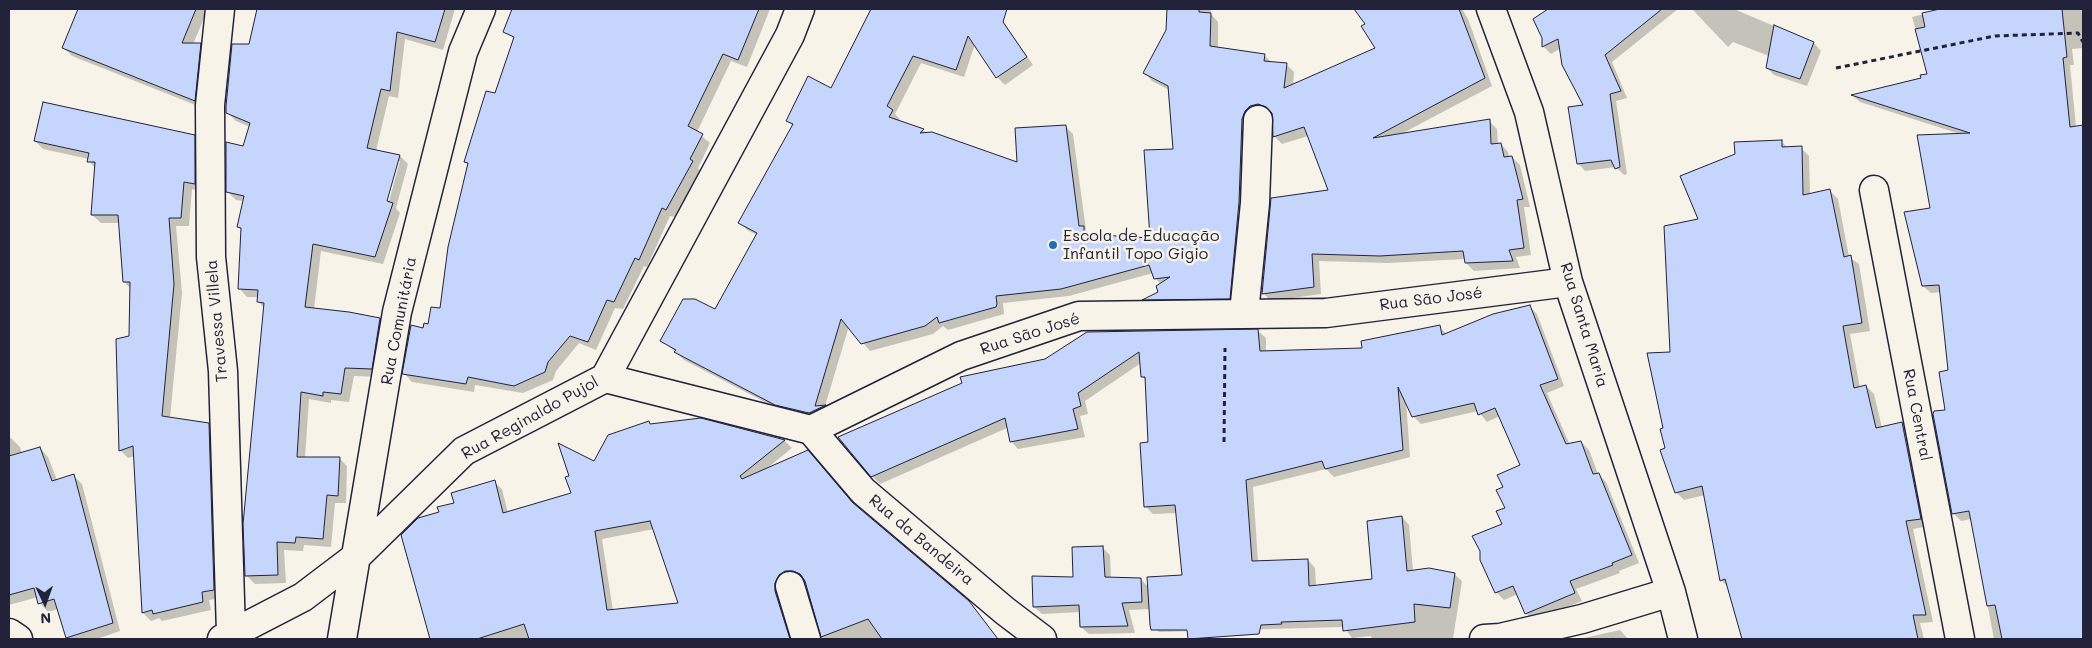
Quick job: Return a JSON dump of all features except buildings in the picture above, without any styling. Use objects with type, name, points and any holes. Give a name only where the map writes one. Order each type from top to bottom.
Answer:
[{"type":"street","name":"Travessa Villela","points":[[220,9],[210,105],[211,257],[223,371],[227,636]]},
{"type":"street","name":"Rua Comunitária","points":[[342,639],[358,556],[397,312],[463,52],[481,9]]},
{"type":"street","name":"Rua Reginaldo Pujol","points":[[227,636],[303,597],[358,556],[464,451],[605,378],[790,35],[800,9]]},
{"type":"street","name":"Rua Santa Maria","points":[[1490,9],[1529,112],[1568,282],[1671,592],[1683,639]]},
{"type":"street","points":[[1234,313],[1255,203],[1258,120]]},
{"type":"street","name":"Rua Central","points":[[1874,190],[1960,639]]},
{"type":"street","name":"Rua São José","points":[[811,430],[961,356],[1079,316],[1326,313],[1568,282]]},
{"type":"street","points":[[605,378],[811,430]]},
{"type":"street","name":"Rua da Bandeira","points":[[811,430],[863,491],[1005,611],[1042,639]]},
{"type":"street","points":[[790,586],[806,639]]},
{"type":"street","points":[[1484,639],[1500,638],[1582,619],[1671,592]]},
{"type":"street","points":[[9,633],[18,639]]},
{"type":"path","points":[[1836,68],[1995,36],[2078,33],[2083,42]]},
{"type":"path","points":[[1224,442],[1234,313]]},
{"type":"place","name":"Escola de Educação Infantil Topo Gigio","points":[[1053,245]]}]
